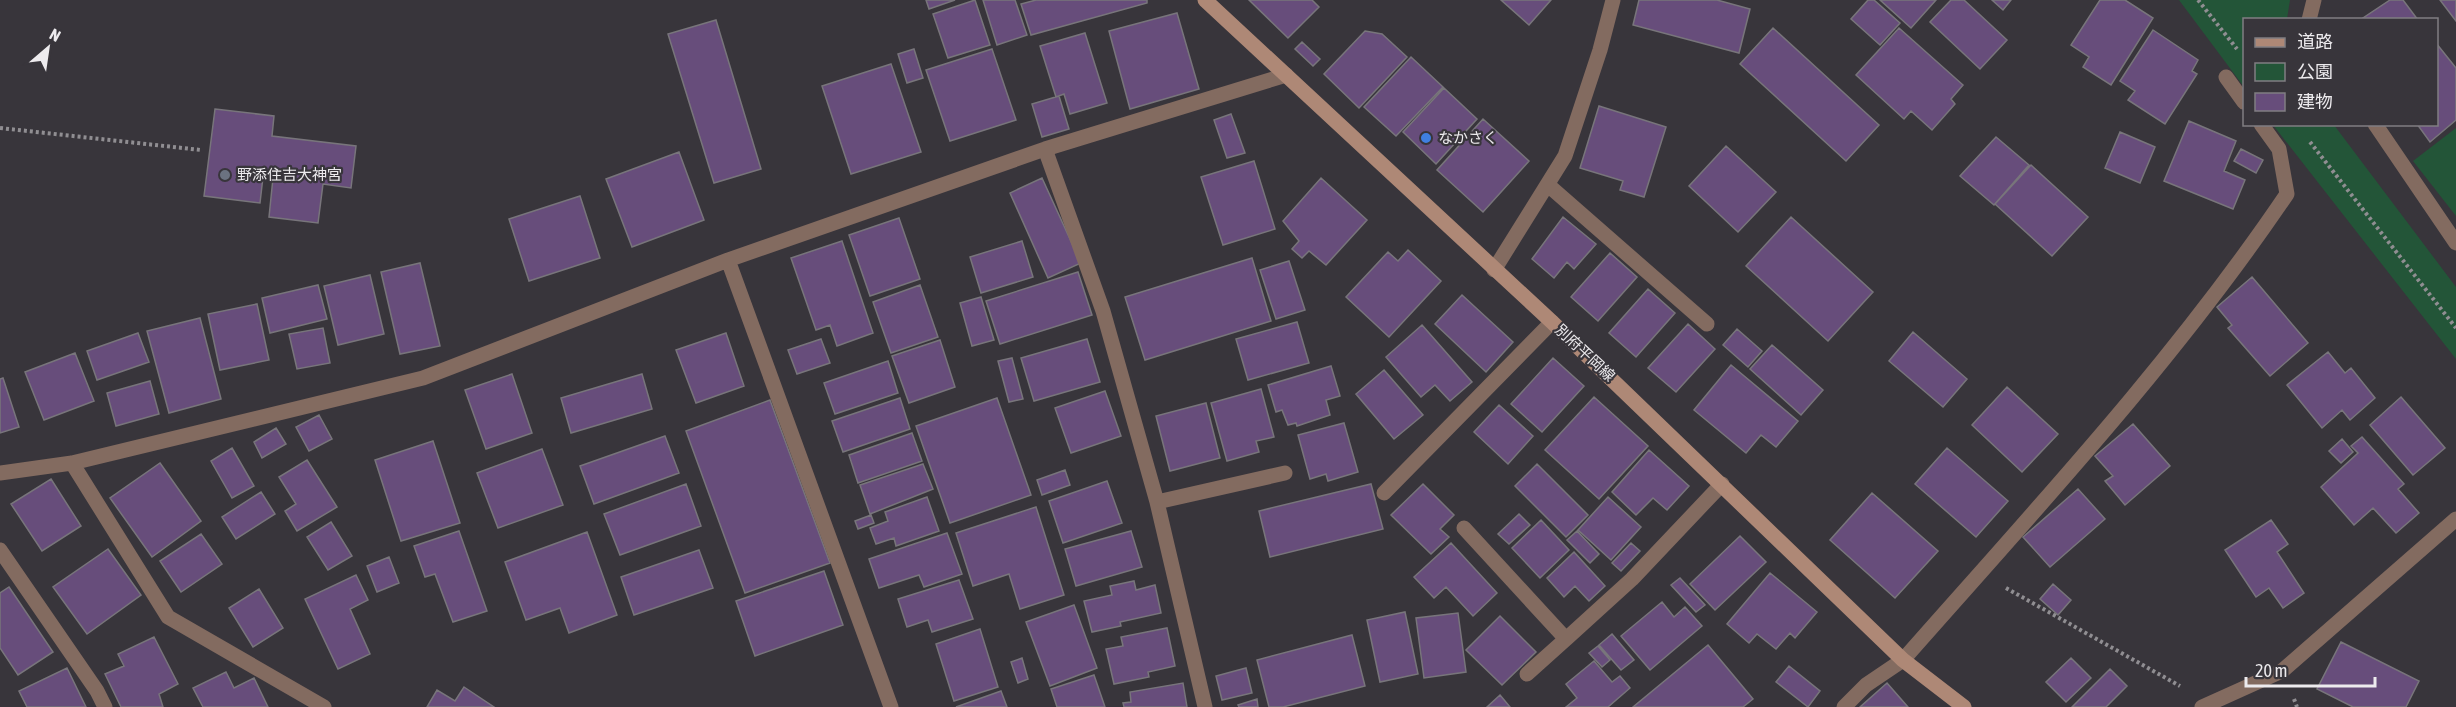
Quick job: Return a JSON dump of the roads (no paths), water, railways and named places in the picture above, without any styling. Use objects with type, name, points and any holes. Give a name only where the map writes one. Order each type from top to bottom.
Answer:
[{"type":"main road","name":"別府平岡線","points":[[1204,0],[1552,322],[1903,660],[1964,707]]},
{"type":"street","points":[[1494,270],[1565,156],[1600,50],[1613,0]]},
{"type":"street","points":[[2310,18],[2314,0]]},
{"type":"street","points":[[0,474],[72,463],[423,378],[728,260],[1045,149],[1286,75]]},
{"type":"street","points":[[2226,77],[2243,101]]},
{"type":"street","points":[[1844,707],[1866,685],[1903,660],[2106,430],[2236,269],[2287,194],[2279,149],[2262,126]]},
{"type":"street","points":[[2376,126],[2456,243]]},
{"type":"street","points":[[1045,149],[1103,311],[1157,502],[1205,707]]},
{"type":"street","points":[[1548,185],[1707,324]]},
{"type":"street","points":[[728,260],[891,707]]},
{"type":"street","points":[[1384,493],[1552,322]]},
{"type":"street","points":[[72,463],[168,617],[324,707]]},
{"type":"street","points":[[1157,502],[1285,473]]},
{"type":"street","points":[[1527,674],[1632,579],[1722,484]]},
{"type":"street","points":[[2207,704],[2282,671],[2456,519]]},
{"type":"street","points":[[1464,528],[1566,639]]},
{"type":"street","points":[[0,550],[97,691],[105,707]]},
{"type":"place","name":"なかさく","points":[[1426,138]]},
{"type":"place","name":"野添住吉大神宮","points":[[225,175]]}]
